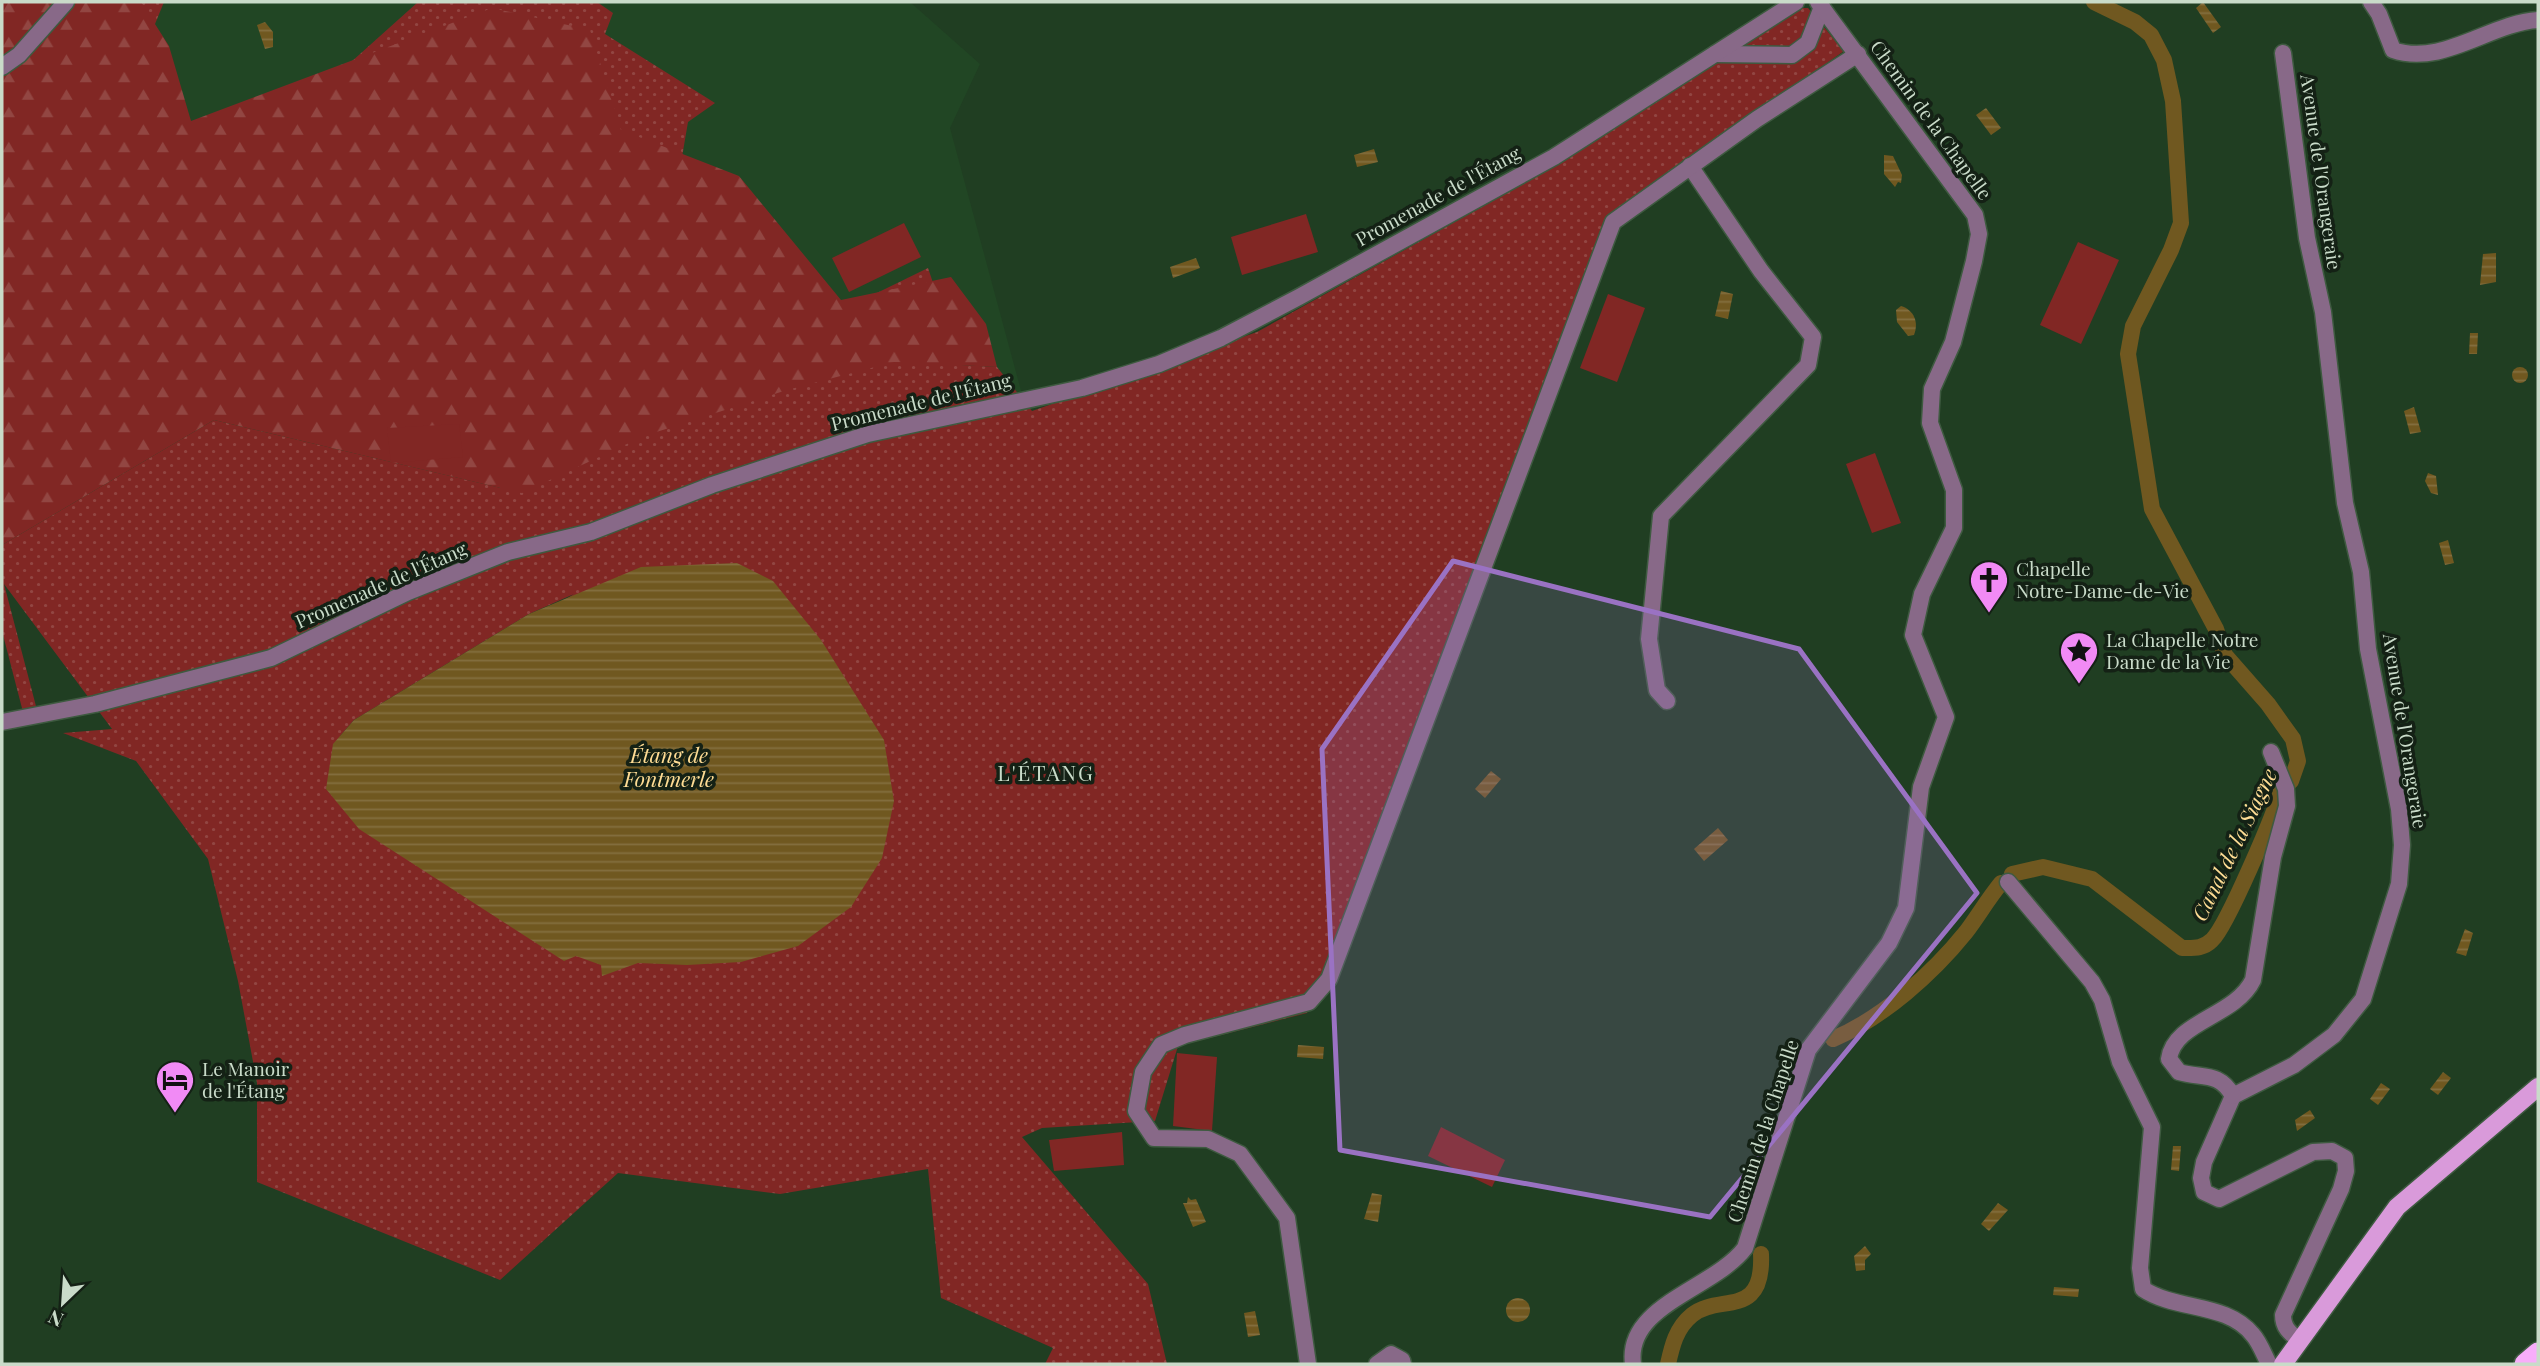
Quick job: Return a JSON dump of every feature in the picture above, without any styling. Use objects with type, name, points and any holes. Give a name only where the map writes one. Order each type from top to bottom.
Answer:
[{"type":"main road","points":[[2283,1364],[2397,1207],[2538,1087]]},
{"type":"street","points":[[2,67],[19,54],[66,2]]},
{"type":"street","name":"Promenade de l'Étang","points":[[2,722],[95,704],[271,658],[408,592],[508,552],[591,532],[712,485],[868,434],[1082,388],[1159,364],[1221,338],[1299,297],[1554,156],[1796,2]]},
{"type":"street","points":[[2371,2],[2379,13],[2392,50],[2410,56],[2471,42],[2518,21],[2538,20]]},
{"type":"street","points":[[1715,54],[1792,55],[1808,43],[1820,4]]},
{"type":"street","name":"Chemin de la Chapelle","points":[[1633,1364],[1631,1351],[1645,1322],[1672,1299],[1716,1276],[1734,1262],[1745,1248],[1808,1050],[1889,943],[1906,908],[1921,787],[1946,718],[1913,635],[1922,594],[1954,528],[1954,490],[1930,423],[1932,389],[1953,342],[1979,234],[1975,215],[1820,4]]},
{"type":"street","name":"Avenue de l'Orangeraie","points":[[2233,1096],[2294,1065],[2334,1035],[2363,999],[2399,884],[2402,845],[2399,809],[2368,649],[2366,602],[2344,503],[2323,312],[2307,238],[2283,53]]},
{"type":"street","points":[[1308,1364],[1287,1218],[1240,1154],[1208,1139],[1154,1138],[1136,1111],[1143,1072],[1161,1045],[1185,1035],[1309,1002],[1329,979],[1609,230],[1618,216],[1858,54]]},
{"type":"street","points":[[1667,701],[1657,690],[1649,639],[1661,516],[1808,365],[1813,337],[1761,271],[1690,166]]},
{"type":"street","points":[[2271,752],[2285,783],[2287,806],[2273,857],[2253,980],[2235,1004],[2184,1034],[2170,1049],[2171,1066],[2179,1072],[2211,1075],[2227,1084],[2233,1096],[2204,1162],[2201,1178],[2204,1192],[2219,1199],[2313,1152],[2332,1151],[2345,1158],[2346,1171],[2341,1189],[2283,1315],[2283,1324],[2287,1331],[2301,1341]]},
{"type":"street","points":[[2008,882],[2092,982],[2102,1000],[2120,1062],[2152,1127],[2140,1268],[2143,1289],[2158,1299],[2230,1316],[2253,1335],[2269,1364]]},
{"type":"street","points":[[1377,1364],[1391,1354],[1402,1360],[1403,1364]]},
{"type":"highlighted area","points":[[1453,561],[1799,649],[1977,893],[1710,1217],[1340,1150],[1322,749]]},
{"type":"shaded area","points":[[2,2],[910,2],[980,64],[950,128],[1023,398],[2,580]]},
{"type":"green space","points":[[2,2],[164,2],[128,90],[152,141],[331,80],[418,2],[597,2],[613,13],[605,34],[715,103],[688,122],[676,192],[842,310],[928,268],[961,365],[997,367],[1032,411],[1257,332],[1548,170],[1798,8],[1808,8],[1844,51],[1605,219],[1307,1013],[1178,1046],[1155,1121],[1042,1128],[1022,1137],[1148,1284],[1167,1364],[1045,1364],[1053,1348],[941,1298],[928,1169],[780,1194],[618,1173],[500,1280],[257,1182],[257,1083],[238,981],[208,859],[136,761],[63,733],[112,729],[4,584],[37,710],[23,712],[2,631],[2,545],[214,420],[501,488]],"holes":[[[574,594],[340,736],[354,720],[529,614]]]},
{"type":"green space","points":[[2,2],[141,2],[169,46],[191,121],[492,8],[590,30],[621,130],[739,176],[841,300],[951,277],[986,324],[997,367],[894,362],[787,390],[644,436],[522,493],[214,420],[2,545]]},
{"type":"green space","points":[[1306,214],[1318,252],[1242,275],[1231,237]]},
{"type":"green space","points":[[904,223],[921,257],[849,292],[832,258]]},
{"type":"green space","points":[[2078,242],[2119,260],[2081,344],[2040,325]]},
{"type":"green space","points":[[1608,294],[1645,308],[1617,382],[1580,368]]},
{"type":"green space","points":[[459,424],[463,457],[391,463],[387,428]]},
{"type":"green space","points":[[1875,453],[1901,523],[1872,533],[1846,464]]},
{"type":"green space","points":[[1177,1053],[1217,1057],[1212,1131],[1173,1126]]},
{"type":"green space","points":[[1441,1127],[1505,1160],[1492,1187],[1428,1156]]},
{"type":"green space","points":[[1122,1132],[1124,1165],[1054,1171],[1049,1140]]},
{"type":"water","points":[[2203,2],[2221,27],[2213,33],[2196,8]]},
{"type":"water","points":[[265,22],[273,32],[273,47],[265,49],[257,25]]},
{"type":"water","points":[[1986,108],[2001,128],[1991,135],[1976,115]]},
{"type":"water","points":[[1374,149],[1378,162],[1357,167],[1354,155]]},
{"type":"water","points":[[1884,155],[1893,156],[1902,175],[1901,183],[1898,182],[1895,187],[1884,174]]},
{"type":"water","points":[[2496,253],[2496,282],[2480,285],[2483,254]]},
{"type":"water","points":[[1196,258],[1200,268],[1173,278],[1170,267]]},
{"type":"water","points":[[1721,291],[1733,294],[1728,319],[1715,316]]},
{"type":"water","points":[[1901,306],[1909,310],[1914,317],[1914,335],[1908,336],[1897,322],[1896,310]]},
{"type":"water","points":[[2470,333],[2478,333],[2477,354],[2469,354]]},
{"type":"water","points":[[2520,367],[2528,375],[2520,383],[2512,375]]},
{"type":"water","points":[[2414,407],[2421,432],[2410,434],[2404,411]]},
{"type":"water","points":[[2428,473],[2436,476],[2438,495],[2431,493],[2425,481]]},
{"type":"water","points":[[2448,540],[2454,563],[2445,565],[2439,543]]},
{"type":"water","name":"Étang de Fontmerle","points":[[737,563],[773,581],[821,640],[884,740],[894,801],[882,858],[851,907],[798,946],[741,962],[687,965],[638,963],[602,976],[601,965],[576,956],[564,961],[359,829],[326,789],[333,744],[354,720],[529,614],[641,567]]},
{"type":"water","points":[[1491,771],[1501,779],[1485,798],[1475,789]]},
{"type":"water","points":[[1718,828],[1728,840],[1704,861],[1694,849]]},
{"type":"water","points":[[2465,929],[2473,933],[2466,956],[2456,953]]},
{"type":"water","points":[[1298,1045],[1324,1047],[1323,1059],[1297,1057]]},
{"type":"water","points":[[2443,1072],[2451,1078],[2438,1095],[2430,1089]]},
{"type":"water","points":[[2381,1083],[2390,1089],[2378,1105],[2370,1099]]},
{"type":"water","points":[[2310,1110],[2315,1118],[2297,1131],[2295,1120]]},
{"type":"water","points":[[2173,1146],[2181,1146],[2179,1171],[2171,1170]]},
{"type":"water","points":[[1372,1193],[1382,1195],[1378,1222],[1364,1219]]},
{"type":"water","points":[[1188,1197],[1191,1200],[1196,1199],[1206,1222],[1193,1227],[1183,1203],[1187,1203]]},
{"type":"water","points":[[1998,1203],[2008,1210],[1989,1231],[1981,1224]]},
{"type":"water","points":[[1865,1246],[1871,1254],[1865,1260],[1865,1270],[1856,1271],[1854,1256]]},
{"type":"water","points":[[2054,1287],[2079,1289],[2078,1297],[2053,1295]]},
{"type":"water","points":[[1518,1298],[1527,1301],[1530,1310],[1527,1319],[1518,1322],[1509,1319],[1506,1310],[1509,1301]]},
{"type":"water","points":[[1255,1311],[1260,1335],[1248,1337],[1244,1313]]},
{"type":"waterway","name":"Canal de la Siagne","points":[[2012,874],[2043,867],[2092,879],[2182,948],[2202,946],[2212,940],[2228,914],[2281,790],[2291,781],[2298,761],[2293,739],[2268,704],[2225,655],[2216,629],[2152,509],[2128,354],[2133,326],[2171,250],[2181,223],[2173,101],[2164,60],[2151,35],[2135,22],[2094,2]]},
{"type":"waterway","name":"Canal de la Siagne","points":[[1833,1039],[1888,1007],[1923,978],[1966,932],[2001,883]]},
{"type":"waterway","name":"Canal de la Siagne","points":[[1668,1364],[1678,1331],[1692,1315],[1715,1305],[1748,1297],[1760,1275],[1761,1254]]},
{"type":"place","name":"Chapelle Notre-Dame-de-Vie","points":[[1989,614]]},
{"type":"place","name":"La Chapelle Notre Dame de la Vie","points":[[2079,685]]},
{"type":"place","name":"Le Manoir de l'Étang","points":[[175,1114]]},
{"type":"district","name":"L'ÉTANG","points":[[1046,774]]}]
